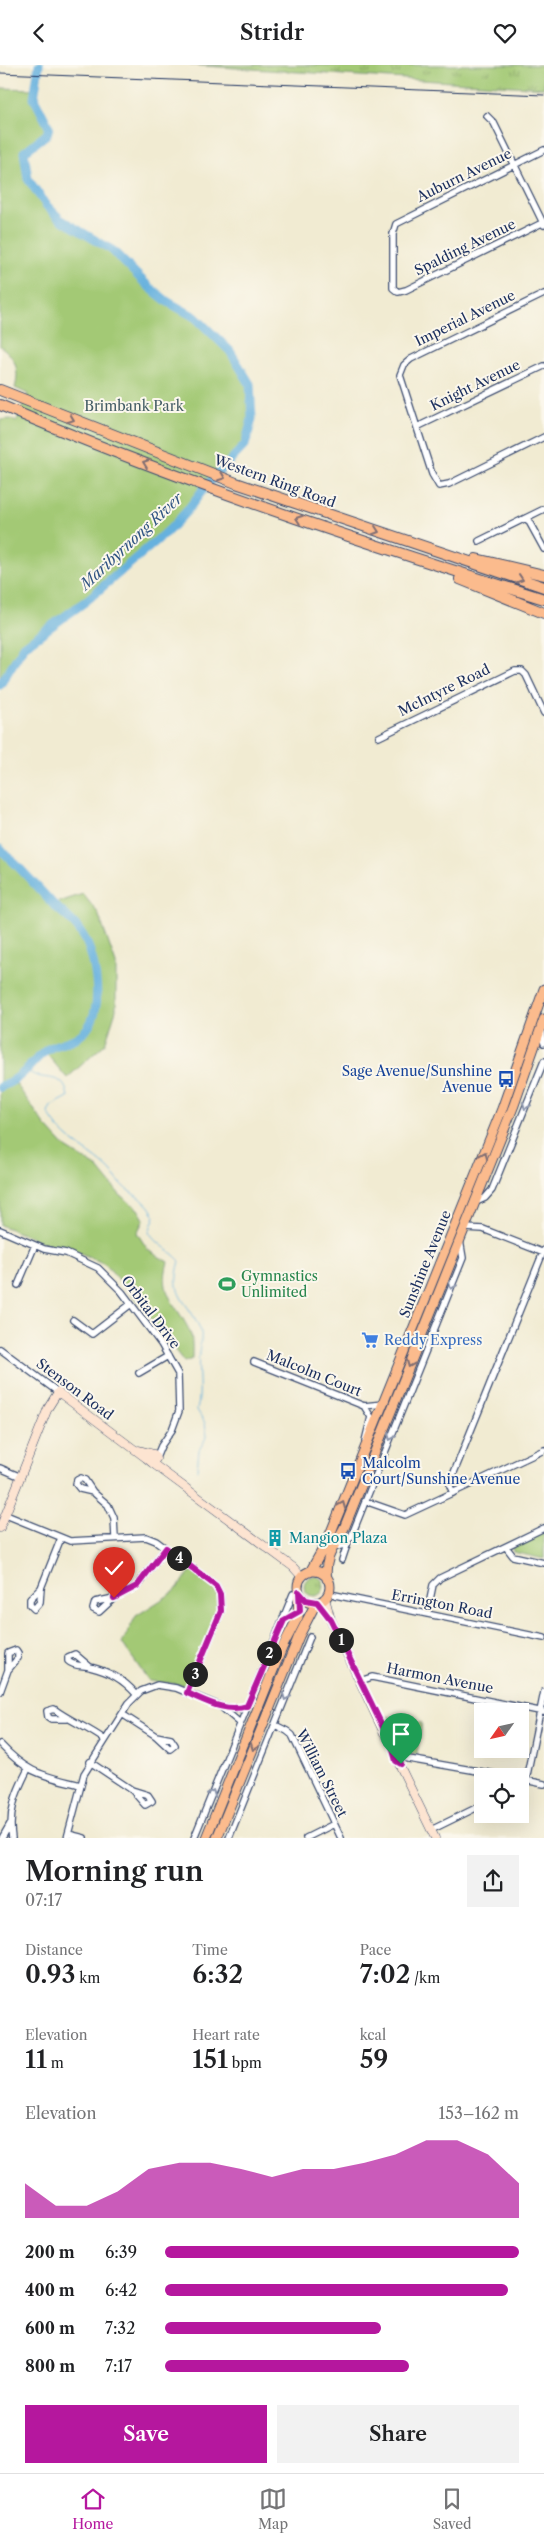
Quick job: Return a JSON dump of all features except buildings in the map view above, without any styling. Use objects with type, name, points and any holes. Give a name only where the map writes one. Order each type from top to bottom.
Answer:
[{"type":"highway","name":"Western Ring Road","points":[[0,390],[236,483],[544,587]]},
{"type":"highway","name":"Western Ring Road","points":[[0,405],[345,535],[372,550],[446,571]]},
{"type":"highway","points":[[440,553],[544,575]]},
{"type":"highway","points":[[446,571],[544,599]]},
{"type":"highway","points":[[446,571],[544,613]]},
{"type":"main road","name":"Sunshine Avenue","points":[[306,1574],[324,1549],[457,1223],[522,1054],[544,989]]},
{"type":"main road","points":[[522,1054],[532,1037],[538,1018],[544,1013]]},
{"type":"main road","name":"Sunshine Avenue","points":[[327,1579],[326,1565],[332,1548],[345,1526],[476,1202],[543,1023]]},
{"type":"main road","points":[[457,1223],[478,1179],[487,1174]]},
{"type":"main road","points":[[408,1341],[415,1340],[435,1301]]},
{"type":"main road","points":[[383,1404],[388,1418]]},
{"type":"main road","points":[[206,1838],[282,1648],[293,1631],[300,1611],[296,1593],[298,1586],[306,1574],[318,1572],[327,1579],[329,1591],[319,1601],[300,1636],[217,1838]]},
{"type":"main road","points":[[296,1593],[306,1600],[319,1601]]},
{"type":"street","points":[[487,116],[494,123],[544,223]]},
{"type":"street","name":"Auburn Avenue","points":[[396,292],[392,280],[396,224],[544,150]]},
{"type":"street","name":"Spalding Avenue","points":[[396,292],[406,290],[544,223]]},
{"type":"street","name":"Imperial Avenue","points":[[417,427],[400,378],[401,369],[411,359],[544,294]]},
{"type":"street","name":"Knight Avenue","points":[[417,427],[544,365]]},
{"type":"street","points":[[417,427],[434,480],[439,486],[449,484],[544,437]]},
{"type":"street","points":[[479,541],[544,509]]},
{"type":"street","points":[[527,518],[544,549]]},
{"type":"street","name":"McIntyre Road","points":[[379,737],[506,673],[522,671],[528,678],[544,713]]},
{"type":"street","points":[[543,1023],[544,1043]]},
{"type":"street","points":[[476,1202],[485,1198],[492,1190],[544,1061]]},
{"type":"street","points":[[453,1493],[450,1487],[451,1480],[544,1252],[483,1229],[476,1224],[471,1214]]},
{"type":"street","points":[[465,1228],[483,1229]]},
{"type":"street","name":"Orbital Drive","points":[[0,1231],[35,1245],[66,1253],[98,1269],[131,1304],[168,1356],[179,1379],[179,1411],[172,1430],[152,1457]]},
{"type":"street","points":[[342,1560],[464,1259],[460,1241]]},
{"type":"street","points":[[18,1285],[35,1245]]},
{"type":"street","points":[[73,1320],[92,1334],[131,1304]]},
{"type":"street","name":"Stenson Road","points":[[0,1349],[134,1449],[152,1457],[165,1472],[293,1567],[306,1574]]},
{"type":"street","points":[[139,1373],[168,1356]]},
{"type":"street","name":"Malcolm Court","points":[[254,1363],[364,1407],[383,1404]]},
{"type":"street","points":[[0,1528],[48,1408],[58,1392]]},
{"type":"street","name":"Malcolm Court","points":[[364,1407],[371,1417],[366,1431],[365,1449]]},
{"type":"street","points":[[365,1501],[398,1515],[405,1515],[544,1450]]},
{"type":"street","points":[[0,1468],[21,1477]]},
{"type":"street","points":[[93,1492],[112,1511],[115,1538]]},
{"type":"street","points":[[6,1515],[61,1538],[82,1542],[146,1537],[156,1541],[216,1586],[222,1602],[221,1611],[187,1693]]},
{"type":"street","points":[[427,1614],[435,1581],[544,1528]]},
{"type":"street","points":[[41,1589],[61,1538]]},
{"type":"street","points":[[332,1548],[348,1542]]},
{"type":"street","points":[[506,1547],[513,1556],[544,1563]]},
{"type":"street","points":[[114,1598],[137,1586],[166,1548]]},
{"type":"street","points":[[194,1838],[247,1706],[296,1593]]},
{"type":"street","name":"Errington Road","points":[[335,1595],[544,1637]]},
{"type":"street","points":[[319,1601],[331,1620],[392,1746],[402,1760],[405,1775],[435,1838]]},
{"type":"street","points":[[284,1620],[300,1611]]},
{"type":"street","points":[[300,1636],[303,1652]]},
{"type":"street","points":[[229,1838],[310,1637]]},
{"type":"street","points":[[88,1666],[122,1679],[136,1694]]},
{"type":"street","points":[[0,1692],[8,1670]]},
{"type":"street","name":"Harmon Avenue","points":[[360,1681],[372,1677],[542,1712]]},
{"type":"street","points":[[84,1838],[67,1836],[80,1785],[90,1762],[136,1694],[157,1685],[170,1686],[220,1706],[238,1709],[247,1706]]},
{"type":"street","points":[[526,1768],[542,1712],[544,1692]]},
{"type":"street","points":[[220,1706],[240,1723]]},
{"type":"street","points":[[122,1714],[156,1736]]},
{"type":"street","points":[[67,1719],[88,1727],[105,1740]]},
{"type":"street","name":"William Street","points":[[275,1725],[292,1735],[341,1838]]},
{"type":"street","points":[[0,1744],[28,1769],[80,1785]]},
{"type":"street","points":[[402,1760],[474,1771]]},
{"type":"street","points":[[90,1762],[132,1790]]},
{"type":"street","points":[[12,1838],[10,1824],[16,1792],[28,1769]]},
{"type":"street","points":[[529,1781],[544,1784]]},
{"type":"street","points":[[431,1830],[474,1809]]},
{"type":"street","points":[[2,1838],[10,1824]]},
{"type":"street","points":[[306,1838],[334,1824]]},
{"type":"green space","points":[[190,65],[544,65],[544,88]]},
{"type":"green space","name":"Brimbank Park","points":[[0,88],[35,89],[35,95],[46,119],[48,130],[42,139],[24,152],[24,161],[28,179],[46,205],[60,219],[112,250],[148,286],[168,302],[195,317],[230,351],[250,384],[252,419],[245,445],[205,487],[169,530],[86,601],[24,646],[0,685],[0,420],[11,419],[16,422],[28,394],[15,388],[17,375],[15,364],[9,354],[0,346]]},
{"type":"green space","points":[[0,849],[23,870],[53,904],[83,894],[98,913],[116,964],[116,1010],[105,1044],[67,1078],[44,1051],[28,1071],[14,1081],[45,1125],[66,1148],[98,1168],[120,1195],[138,1209],[144,1219],[137,1233],[148,1250],[168,1262],[166,1273],[167,1292],[191,1335],[192,1359],[184,1362],[138,1301],[105,1264],[67,1247],[50,1245],[0,1225]]},
{"type":"green space","points":[[544,1532],[544,1559],[513,1552],[512,1547]]},
{"type":"green space","points":[[192,1570],[209,1584],[217,1594],[216,1613],[207,1639],[187,1685],[149,1681],[122,1643],[136,1616],[175,1591]]},
{"type":"green space","points":[[310,1576],[318,1576],[324,1582],[324,1590],[318,1596],[310,1596],[304,1590],[304,1582]]},
{"type":"green space","points":[[385,1716],[422,1723],[417,1754],[399,1750]]},
{"type":"waterway","name":"Maribyrnong River","points":[[0,685],[24,646],[86,601],[169,530],[205,487],[245,445],[252,419],[250,384],[230,351],[195,317],[168,302],[148,286],[112,250],[60,219],[46,205],[28,179],[24,152],[47,134],[49,127],[34,98],[39,65]]},
{"type":"waterway","name":"Maribyrnong River","points":[[0,849],[80,931],[90,951],[97,991],[94,1016],[84,1032],[72,1040],[49,1049],[20,1076],[0,1087]]},
{"type":"waterway","points":[[28,1071],[34,1075],[52,1078],[62,1083],[66,1088],[68,1097],[51,1106],[48,1113],[69,1138],[101,1162],[125,1188],[148,1206],[155,1216],[149,1232],[180,1261],[177,1274],[178,1291],[195,1319],[201,1334],[197,1410],[205,1423],[207,1436],[199,1450],[197,1470]]},
{"type":"railway","points":[[0,73],[544,95]]},
{"type":"place","name":"Sage Avenue/Sunshine Avenue","points":[[506,1079]]},
{"type":"place","name":"Gymnastics Unlimited","points":[[227,1284]]},
{"type":"place","name":"Reddy Express","points":[[370,1340]]},
{"type":"place","name":"Malcolm Court/Sunshine Avenue","points":[[348,1471]]},
{"type":"place","name":"Mangion Plaza","points":[[275,1538]]},
{"type":"route","points":[[114,1598],[137,1586],[166,1548],[216,1586],[222,1602],[221,1611],[187,1693],[220,1706],[238,1709],[247,1706],[284,1620],[300,1611],[299,1592],[309,1602],[317,1602],[331,1620],[384,1733],[392,1746],[397,1758],[396,1761],[401,1764]]}]
